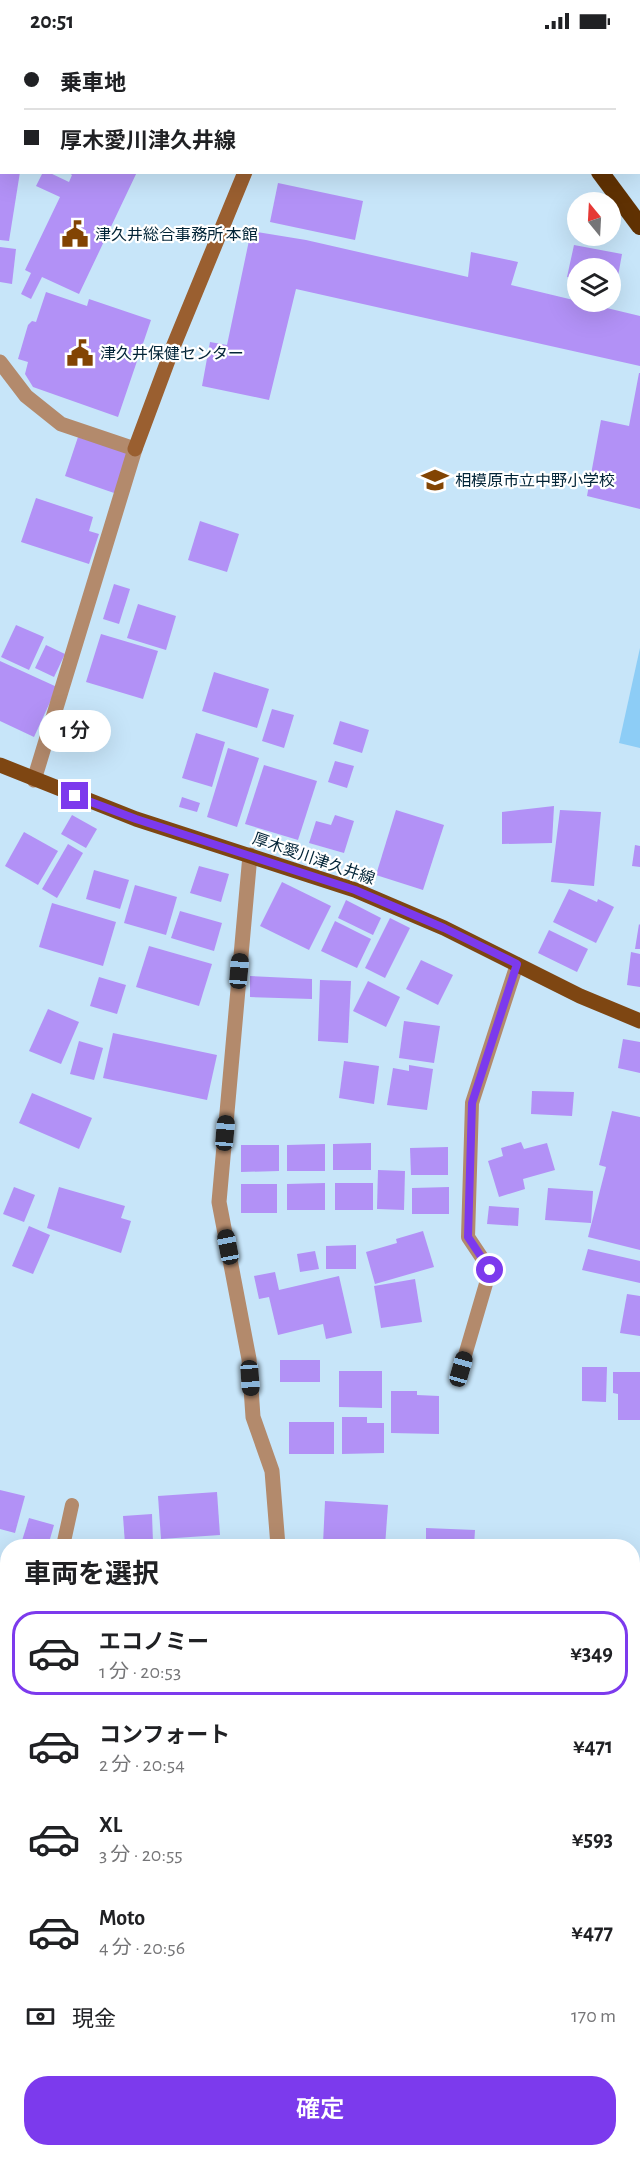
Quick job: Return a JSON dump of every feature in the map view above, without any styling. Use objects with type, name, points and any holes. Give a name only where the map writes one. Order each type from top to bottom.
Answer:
[{"type":"highway","points":[[601,174],[640,226]]},
{"type":"main road","name":"厚木愛川津久井線","points":[[0,765],[136,819],[355,890],[444,928],[580,996],[640,1021]]},
{"type":"street","points":[[34,780],[135,449],[173,347],[244,174]]},
{"type":"street","points":[[0,362],[26,396],[61,424],[135,449]]},
{"type":"street","points":[[250,855],[219,1202],[249,1359],[253,1417],[272,1471],[277,1539]]},
{"type":"lane","points":[[461,1369],[490,1270],[468,1237],[472,1103],[517,964]]},
{"type":"lane","points":[[65,1539],[72,1505]]},
{"type":"water","points":[[640,648],[640,748],[619,743]]},
{"type":"building","points":[[0,174],[20,174],[9,241],[0,240]]},
{"type":"building","name":"津久井総合事務所 本館","points":[[42,174],[52,174],[69,182],[71,174],[136,174],[79,294],[42,277],[31,299],[21,294],[31,273],[25,270],[60,197],[36,186]]},
{"type":"building","points":[[278,183],[363,201],[355,240],[270,222]]},
{"type":"building","points":[[251,231],[306,240],[468,277],[471,252],[518,262],[511,285],[567,298],[567,312],[621,311],[640,316],[640,366],[296,289],[269,400],[202,386],[210,342],[227,345]]},
{"type":"building","points":[[574,246],[622,254],[621,260],[571,258]]},
{"type":"building","points":[[0,247],[16,249],[12,284],[0,282]]},
{"type":"building","name":"津久井保健センター","points":[[46,292],[87,306],[89,299],[151,320],[118,417],[33,387],[25,374],[28,362],[18,359],[28,325],[32,321],[36,322]]},
{"type":"building","points":[[639,373],[640,509],[587,496],[601,420],[629,426]]},
{"type":"building","points":[[78,437],[130,454],[117,494],[65,476]]},
{"type":"building","points":[[36,498],[93,517],[89,531],[99,534],[89,564],[21,542]]},
{"type":"building","points":[[200,521],[239,534],[227,572],[188,560]]},
{"type":"building","points":[[114,584],[130,589],[119,624],[103,619]]},
{"type":"building","points":[[138,604],[176,616],[166,650],[127,638]]},
{"type":"building","points":[[16,625],[44,637],[29,670],[1,657]]},
{"type":"building","points":[[101,634],[158,651],[143,699],[86,682]]},
{"type":"building","points":[[46,645],[65,654],[54,677],[35,668]]},
{"type":"building","points":[[0,661],[57,687],[34,737],[0,721]]},
{"type":"building","points":[[214,672],[269,689],[257,728],[202,711]]},
{"type":"building","points":[[272,709],[294,715],[284,748],[262,741]]},
{"type":"building","points":[[340,721],[369,730],[362,753],[333,744]]},
{"type":"building","points":[[196,733],[225,742],[212,787],[182,778]]},
{"type":"building","points":[[228,748],[259,758],[237,827],[207,817]]},
{"type":"building","points":[[335,761],[354,766],[347,788],[328,782]]},
{"type":"building","points":[[264,765],[317,781],[298,840],[245,824]]},
{"type":"building","points":[[182,797],[200,803],[197,812],[179,807]]},
{"type":"building","points":[[554,806],[552,843],[502,844],[502,812]]},
{"type":"building","points":[[396,810],[444,825],[423,890],[376,875]]},
{"type":"building","points":[[560,810],[601,812],[594,886],[551,882]]},
{"type":"building","points":[[72,815],[97,829],[86,848],[61,834]]},
{"type":"building","points":[[335,815],[354,821],[344,853],[309,843],[316,821],[331,825]]},
{"type":"building","points":[[24,832],[58,851],[38,885],[5,866]]},
{"type":"building","points":[[68,844],[83,853],[57,898],[42,889]]},
{"type":"building","points":[[635,845],[640,846],[640,867],[632,866]]},
{"type":"building","points":[[199,866],[229,874],[221,902],[190,893]]},
{"type":"building","points":[[94,870],[129,880],[120,909],[86,899]]},
{"type":"building","points":[[282,882],[331,906],[309,950],[260,926]]},
{"type":"building","points":[[135,885],[177,897],[166,935],[124,923]]},
{"type":"building","points":[[569,889],[614,907],[596,943],[553,922]]},
{"type":"building","points":[[346,900],[381,918],[373,935],[338,918]]},
{"type":"building","points":[[52,903],[116,922],[103,966],[39,947]]},
{"type":"building","points":[[180,911],[222,923],[214,951],[171,938]]},
{"type":"building","points":[[390,918],[410,928],[385,978],[365,968]]},
{"type":"building","points":[[335,921],[371,939],[357,968],[321,951]]},
{"type":"building","points":[[639,924],[640,949],[635,949]]},
{"type":"building","points":[[549,930],[588,949],[577,972],[538,953]]},
{"type":"building","points":[[149,946],[212,964],[199,1006],[136,987]]},
{"type":"building","points":[[631,952],[640,954],[640,987],[627,985]]},
{"type":"building","points":[[421,960],[453,975],[438,1005],[406,989]]},
{"type":"building","points":[[250,976],[312,979],[312,999],[250,997]]},
{"type":"building","points":[[99,977],[126,985],[117,1014],[90,1006]]},
{"type":"building","points":[[320,980],[351,981],[348,1043],[318,1041]]},
{"type":"building","points":[[368,981],[400,997],[386,1027],[353,1011]]},
{"type":"building","points":[[48,1009],[79,1022],[61,1064],[29,1051]]},
{"type":"building","points":[[404,1021],[440,1026],[434,1063],[399,1058]]},
{"type":"building","points":[[113,1033],[217,1055],[207,1100],[103,1078]]},
{"type":"building","points":[[623,1039],[640,1042],[640,1073],[618,1068]]},
{"type":"building","points":[[79,1041],[103,1048],[94,1080],[70,1074]]},
{"type":"building","points":[[344,1061],[379,1066],[374,1104],[339,1098]]},
{"type":"building","points":[[409,1065],[433,1069],[427,1110],[387,1105],[393,1068],[409,1071]]},
{"type":"building","points":[[532,1091],[574,1092],[572,1116],[531,1114]]},
{"type":"building","points":[[32,1093],[92,1118],[79,1149],[19,1123]]},
{"type":"building","points":[[612,1111],[640,1117],[640,1250],[588,1237],[606,1167],[599,1165]]},
{"type":"building","points":[[521,1142],[524,1149],[547,1143],[555,1170],[523,1179],[525,1189],[499,1197],[488,1161],[503,1156],[501,1148]]},
{"type":"building","points":[[371,1143],[371,1170],[333,1170],[333,1144]]},
{"type":"building","points":[[325,1144],[325,1171],[287,1171],[287,1145]]},
{"type":"building","points":[[241,1145],[279,1145],[279,1171],[241,1172]]},
{"type":"building","points":[[448,1147],[448,1175],[411,1175],[410,1148]]},
{"type":"building","points":[[378,1170],[405,1171],[404,1210],[377,1209]]},
{"type":"building","points":[[325,1183],[325,1210],[287,1210],[287,1184]]},
{"type":"building","points":[[335,1183],[373,1183],[373,1210],[335,1210]]},
{"type":"building","points":[[241,1184],[277,1184],[277,1213],[241,1213]]},
{"type":"building","points":[[14,1187],[35,1195],[24,1222],[3,1214]]},
{"type":"building","points":[[59,1187],[125,1206],[121,1218],[131,1221],[121,1253],[47,1228]]},
{"type":"building","points":[[449,1187],[449,1214],[412,1214],[412,1188]]},
{"type":"building","points":[[548,1188],[593,1191],[591,1223],[545,1220]]},
{"type":"building","points":[[489,1206],[519,1208],[518,1226],[487,1224]]},
{"type":"building","points":[[29,1226],[50,1235],[33,1274],[12,1266]]},
{"type":"building","points":[[423,1231],[434,1267],[375,1284],[366,1252],[397,1243],[396,1239]]},
{"type":"building","points":[[356,1245],[356,1269],[326,1269],[326,1246]]},
{"type":"building","points":[[588,1249],[640,1261],[640,1283],[582,1270]]},
{"type":"building","points":[[315,1251],[319,1269],[300,1272],[297,1254]]},
{"type":"building","points":[[275,1272],[279,1290],[339,1276],[352,1333],[326,1339],[323,1324],[278,1335],[269,1297],[259,1299],[254,1276]]},
{"type":"building","points":[[415,1279],[422,1322],[381,1328],[374,1286]]},
{"type":"building","points":[[627,1294],[640,1296],[640,1336],[620,1333]]},
{"type":"building","points":[[280,1360],[320,1360],[320,1382],[280,1382]]},
{"type":"building","points":[[582,1367],[607,1367],[606,1402],[582,1401]]},
{"type":"building","points":[[339,1371],[382,1371],[382,1408],[339,1407]]},
{"type":"building","points":[[613,1372],[640,1372],[640,1420],[618,1420],[618,1394],[613,1393]]},
{"type":"building","points":[[391,1391],[417,1391],[417,1395],[439,1396],[439,1434],[391,1433]]},
{"type":"building","points":[[342,1417],[367,1417],[367,1423],[384,1423],[384,1453],[342,1454]]},
{"type":"building","points":[[289,1422],[334,1422],[334,1454],[289,1454]]},
{"type":"building","points":[[0,1490],[25,1496],[15,1533],[0,1529]]},
{"type":"building","points":[[217,1492],[220,1535],[161,1539],[158,1496]]},
{"type":"building","points":[[325,1501],[388,1505],[386,1539],[323,1539]]},
{"type":"building","points":[[152,1514],[153,1539],[125,1539],[123,1516]]},
{"type":"building","points":[[29,1518],[54,1525],[50,1539],[23,1539]]},
{"type":"building","points":[[426,1528],[475,1530],[474,1539],[426,1539]]},
{"type":"place","name":"津久井総合事務所 本館","points":[[75,234]]},
{"type":"place","name":"津久井保健センター","points":[[80,353]]},
{"type":"place","name":"相模原市立中野小学校","points":[[435,480]]},
{"type":"route","points":[[75,796],[136,819],[355,890],[444,928],[517,964],[472,1103],[468,1237],[490,1270]]}]
